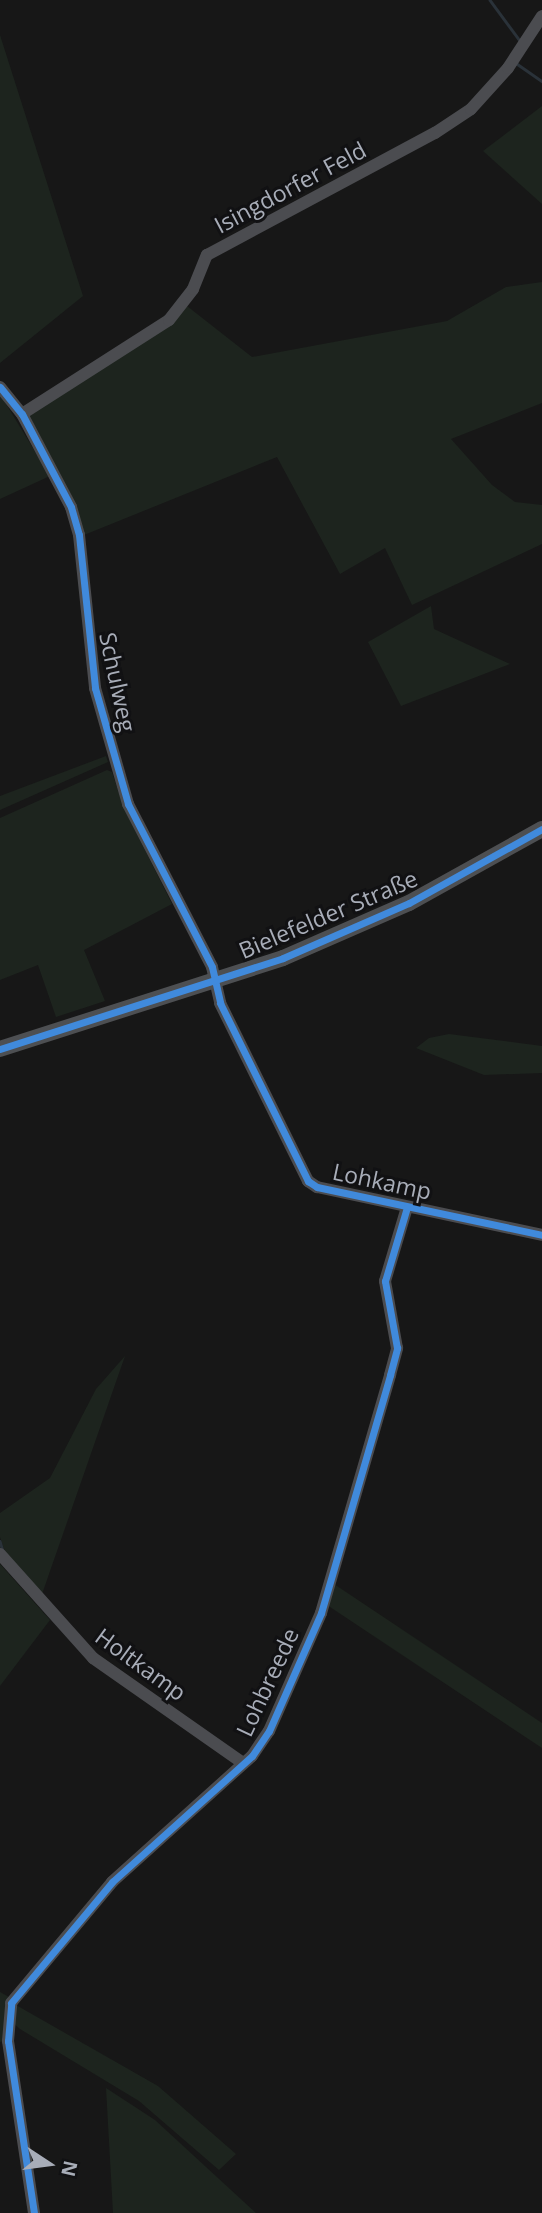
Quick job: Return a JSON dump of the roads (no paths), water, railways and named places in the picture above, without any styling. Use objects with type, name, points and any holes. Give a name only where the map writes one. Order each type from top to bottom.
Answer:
[{"type":"main road","name":"Bielefelder Straße","points":[[0,1049],[215,982],[409,903],[542,829]]},
{"type":"street","name":"Isingdorfer Feld","points":[[22,414],[169,320],[193,289],[207,256],[435,133],[471,109],[508,68],[542,16]]},
{"type":"street","name":"Schulweg","points":[[0,387],[22,414],[71,507],[76,526],[95,688],[128,804],[215,982]]},
{"type":"street","name":"Lohkamp","points":[[215,982],[220,1003],[308,1181],[407,1207],[542,1234]]},
{"type":"street","name":"Lohbreede","points":[[34,2213],[8,2041],[11,2003],[112,1882],[243,1763],[269,1731],[328,1586],[397,1348],[385,1281],[407,1207]]},
{"type":"street","name":"Holtkamp","points":[[0,1554],[93,1658],[243,1763]]},
{"type":"waterway","points":[[490,0],[521,42]]},
{"type":"waterway","points":[[516,63],[542,81]]},
{"type":"waterway","points":[[0,1541],[3,1551]]}]
